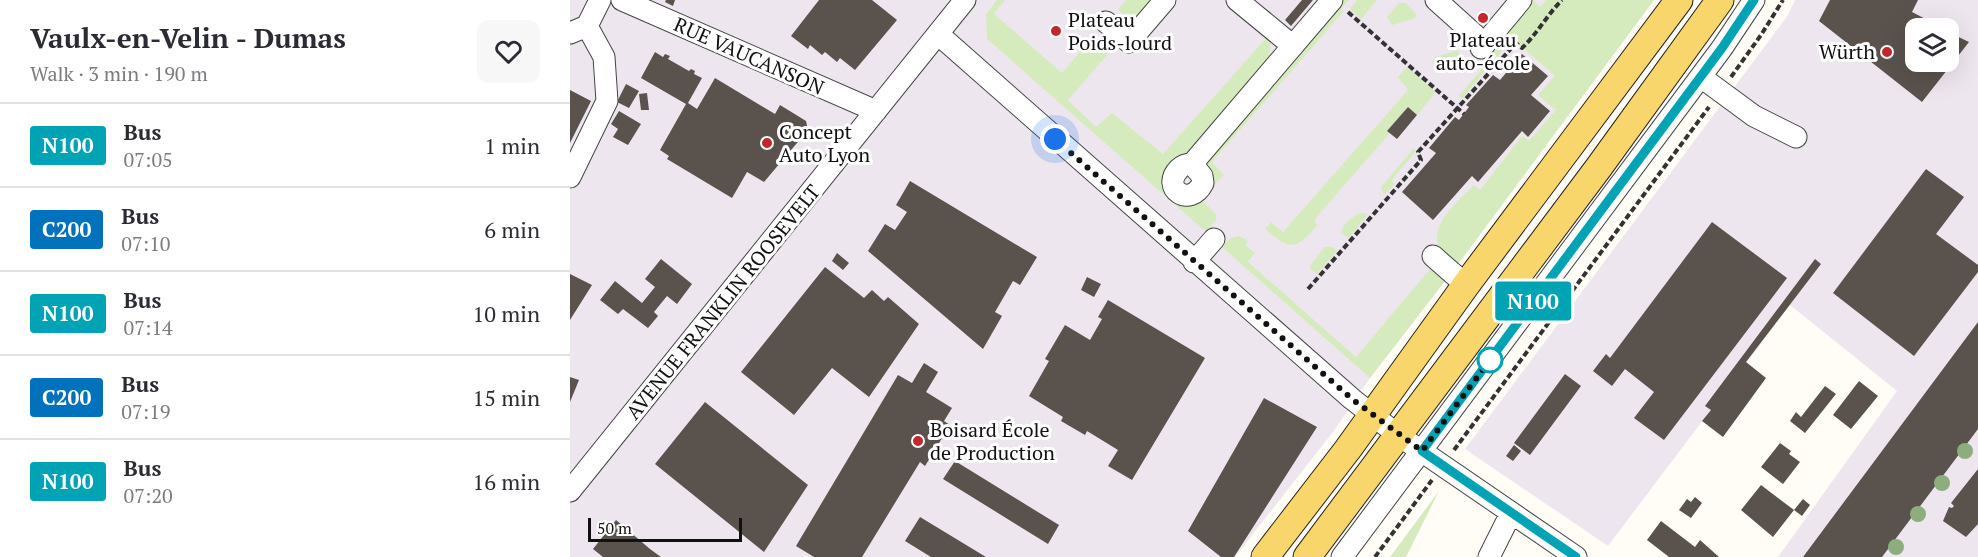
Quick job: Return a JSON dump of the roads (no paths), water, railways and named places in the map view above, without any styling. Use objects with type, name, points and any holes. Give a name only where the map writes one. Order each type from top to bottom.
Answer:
[{"type":"main road","points":[[1265,557],[1679,0]]},
{"type":"main road","points":[[1307,557],[1599,167],[1720,0]]},
{"type":"street","points":[[570,177],[607,101],[604,57],[579,30],[600,0]]},
{"type":"street","name":"RUE VAUCANSON","points":[[622,0],[876,111]]},
{"type":"street","name":"AVENUE FRANKLIN ROOSEVELT","points":[[570,491],[965,0]]},
{"type":"street","points":[[1106,22],[1129,42],[1165,0]]},
{"type":"street","points":[[1238,0],[1293,46]]},
{"type":"street","points":[[1436,0],[1483,46],[1521,0]]},
{"type":"street","points":[[1342,557],[1701,77],[1754,0]]},
{"type":"street","points":[[1206,188],[1202,176],[1192,164],[1293,46],[1341,2]]},
{"type":"street","points":[[938,34],[1194,262],[1372,416],[1576,557]]},
{"type":"street","points":[[1701,77],[1755,116],[1796,137]]},
{"type":"street","points":[[1194,262],[1214,239]]},
{"type":"street","points":[[1433,255],[1466,285]]},
{"type":"street","points":[[1489,557],[1511,513]]},
{"type":"place","name":"Plateau auto-école","points":[[1483,18]]},
{"type":"place","name":"Plateau Poids-lourd","points":[[1056,31]]},
{"type":"place","name":"Würth","points":[[1887,52]]},
{"type":"place","name":"Concept Auto Lyon","points":[[767,143]]},
{"type":"place","name":"Boisard École de Production","points":[[918,441]]}]
